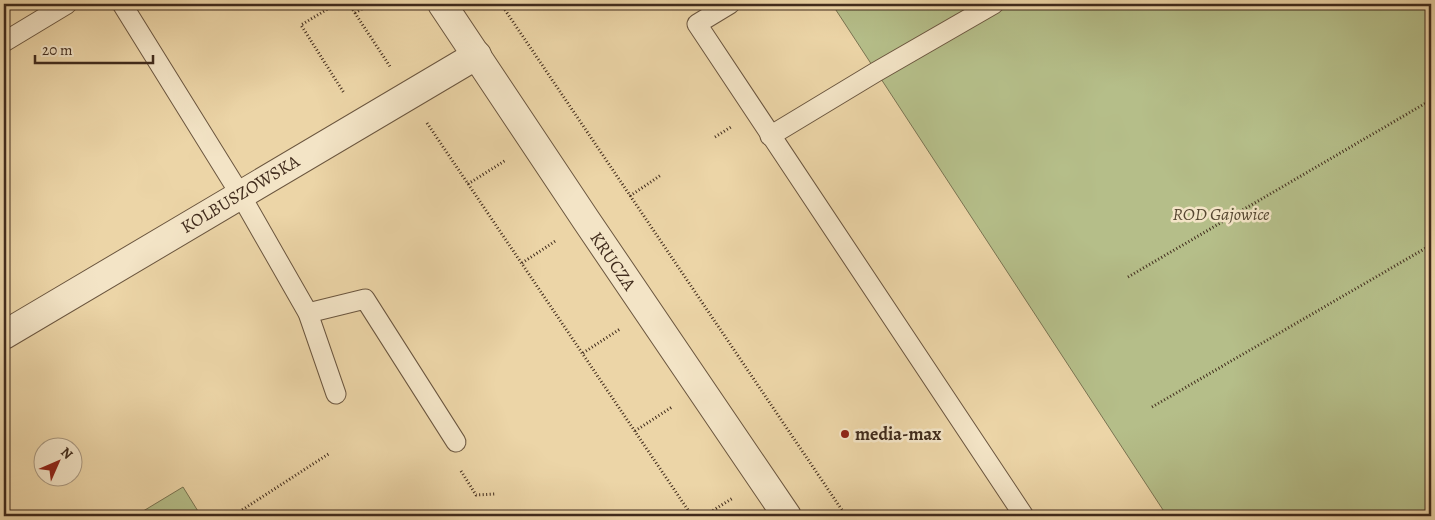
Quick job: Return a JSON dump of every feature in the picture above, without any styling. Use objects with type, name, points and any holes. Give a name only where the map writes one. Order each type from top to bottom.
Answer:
[{"type":"street","name":"KRUCZA","points":[[442,4],[787,516]]},
{"type":"street","name":"KOLBUSZOWSKA","points":[[4,334],[477,55]]},
{"type":"lane","points":[[4,42],[67,4]]},
{"type":"lane","points":[[730,4],[697,24],[1024,516]]},
{"type":"lane","points":[[770,136],[994,4]]},
{"type":"lane","points":[[130,7],[308,313],[336,394]]},
{"type":"lane","points":[[308,313],[365,299],[456,442]]},
{"type":"path","points":[[336,4],[301,25],[348,98]]},
{"type":"path","points":[[349,4],[692,516]]},
{"type":"path","points":[[355,13],[370,4]]},
{"type":"path","points":[[501,4],[846,516]]},
{"type":"path","points":[[1128,277],[1431,100]]},
{"type":"path","points":[[468,184],[535,143]]},
{"type":"path","points":[[630,196],[661,175]]},
{"type":"path","points":[[522,263],[586,220]]},
{"type":"path","points":[[1152,407],[1431,246]]},
{"type":"path","points":[[583,353],[648,311]]},
{"type":"path","points":[[635,431],[700,388]]},
{"type":"path","points":[[456,442],[451,456],[476,494],[495,494]]},
{"type":"path","points":[[239,516],[242,510],[330,453]]},
{"type":"green space","name":"ROD Gajowice","points":[[832,4],[1431,4],[1431,516],[1167,516]]},
{"type":"green space","points":[[183,487],[201,516],[135,516]]},
{"type":"place","name":"media-max","points":[[845,434]]}]
